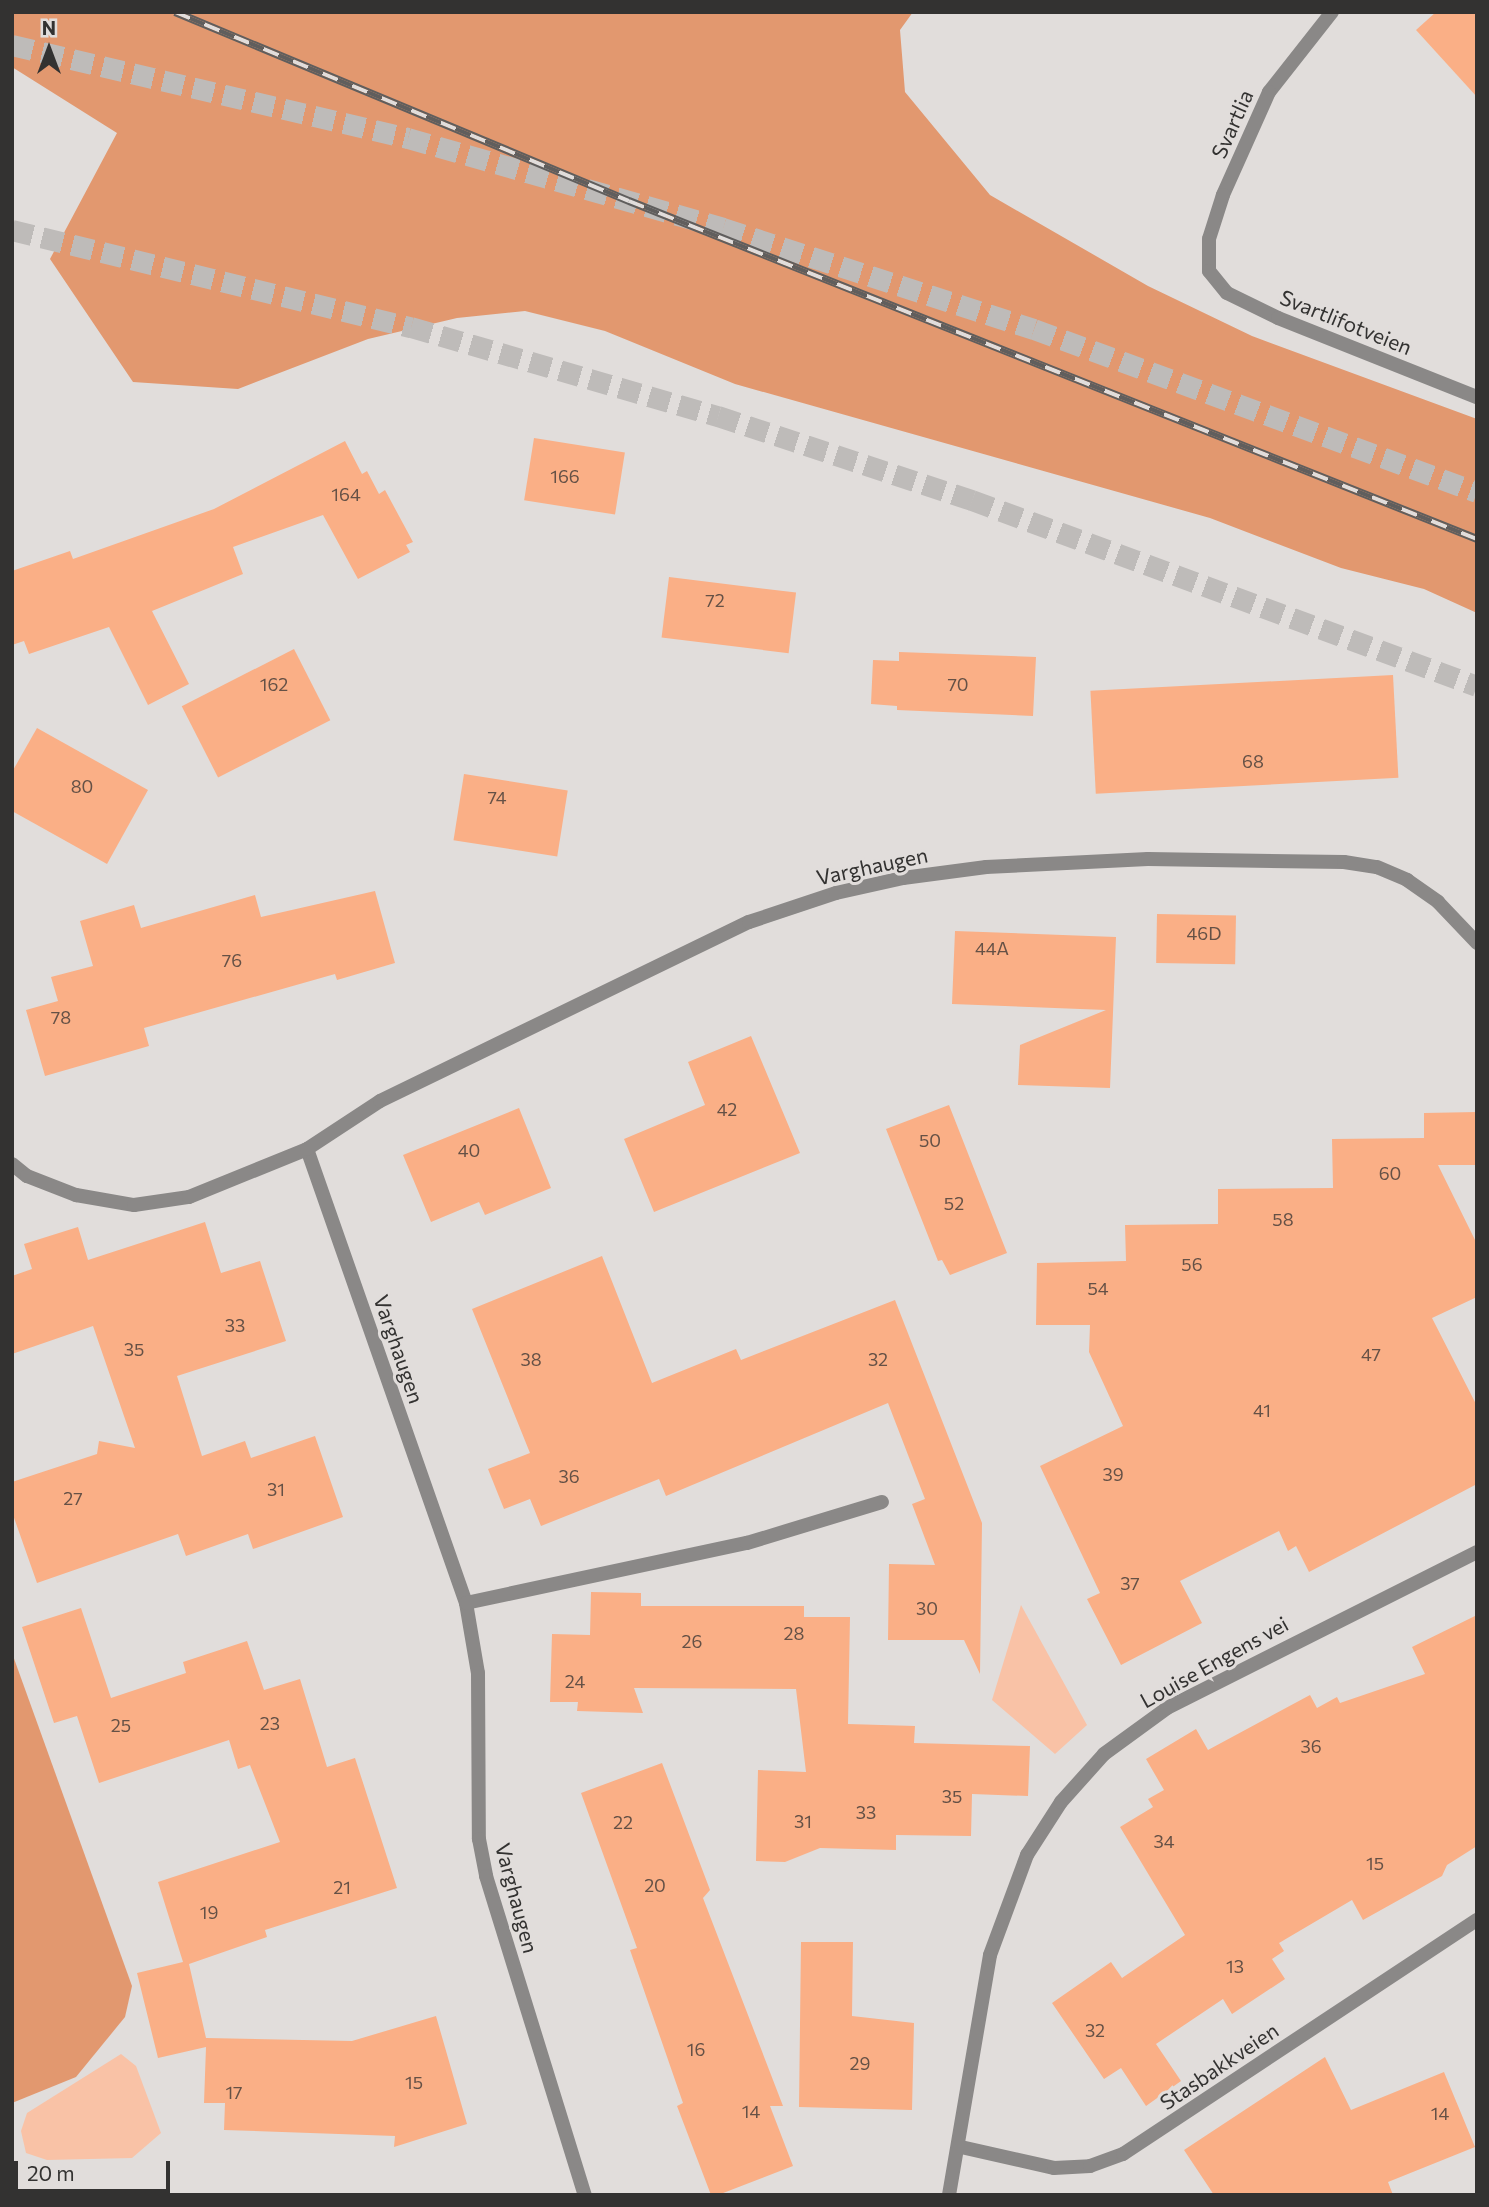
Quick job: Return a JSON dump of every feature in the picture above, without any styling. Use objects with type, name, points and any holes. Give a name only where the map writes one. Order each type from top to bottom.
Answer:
[{"type":"street","name":"Svartlia","points":[[1209,271],[1209,239],[1223,194],[1269,92],[1332,12]]},
{"type":"street","name":"Svartlifotveien","points":[[1209,271],[1227,293],[1278,318],[1477,397]]},
{"type":"street","name":"Varghaugen","points":[[12,1164],[27,1176],[76,1195],[134,1205],[189,1197],[307,1149],[380,1101],[749,922],[836,893],[903,878],[986,867],[1148,859],[1344,862],[1377,867],[1406,880],[1438,902],[1477,943]]},
{"type":"street","name":"Varghaugen","points":[[307,1149],[466,1603],[478,1673],[479,1839],[486,1876],[585,2195]]},
{"type":"street","points":[[466,1603],[747,1543],[882,1502]]},
{"type":"street","name":"Louise Engens vei","points":[[949,2195],[961,2147],[990,1955],[1027,1855],[1061,1802],[1104,1754],[1167,1708],[1477,1552]]},
{"type":"street","name":"Stasbakkveien","points":[[961,2147],[1054,2168],[1090,2166],[1124,2154],[1477,1920]]},
{"type":"shaded area","points":[[12,12],[913,12],[900,30],[905,92],[990,195],[1148,286],[1252,336],[1477,419],[1477,613],[1424,589],[1341,568],[1210,518],[735,384],[605,331],[525,311],[457,318],[368,339],[238,389],[133,382],[50,259],[117,133],[12,67]]},
{"type":"shaded area","points":[[1021,1605],[1087,1725],[1055,1754],[992,1700]]},
{"type":"shaded area","points":[[12,1653],[132,1986],[125,2017],[76,2077],[12,2103]]},
{"type":"shaded area","points":[[121,2054],[136,2066],[161,2133],[132,2158],[47,2160],[26,2153],[21,2131],[27,2113]]},
{"type":"building","points":[[1436,12],[1477,12],[1477,97],[1416,30]]},
{"type":"building","points":[[534,438],[625,452],[615,515],[524,500]]},
{"type":"building","points":[[345,441],[362,474],[367,471],[379,494],[385,490],[413,542],[406,545],[410,552],[358,579],[323,515],[233,547],[243,574],[152,611],[189,684],[148,705],[109,627],[29,654],[24,641],[12,645],[12,571],[70,551],[73,559],[214,509]]},
{"type":"building","points":[[669,577],[796,593],[789,653],[662,638]]},
{"type":"building","points":[[294,649],[330,720],[218,777],[182,706]]},
{"type":"building","points":[[899,652],[1036,657],[1033,716],[897,710],[897,706],[871,704],[873,660],[899,661]]},
{"type":"building","points":[[1393,675],[1398,778],[1096,794],[1090,691]]},
{"type":"building","points":[[37,728],[148,790],[107,864],[12,811],[12,772]]},
{"type":"building","points":[[464,774],[568,790],[557,857],[454,840]]},
{"type":"building","points":[[375,891],[395,963],[337,980],[335,974],[144,1028],[149,1046],[45,1076],[26,1010],[58,1001],[51,977],[93,966],[80,921],[134,905],[141,928],[255,895],[261,917]]},
{"type":"building","points":[[1157,914],[1236,915],[1235,964],[1156,963]]},
{"type":"building","points":[[955,931],[1116,937],[1110,1088],[1018,1085],[1020,1045],[1106,1010],[952,1004]]},
{"type":"building","points":[[751,1036],[800,1153],[654,1212],[624,1139],[705,1105],[688,1062]]},
{"type":"building","points":[[949,1105],[1007,1253],[950,1275],[942,1260],[938,1261],[886,1129]]},
{"type":"building","points":[[519,1108],[551,1188],[485,1215],[479,1202],[431,1222],[403,1155]]},
{"type":"building","points":[[1477,1112],[1477,1165],[1438,1165],[1477,1244],[1477,1297],[1432,1318],[1477,1406],[1477,1484],[1309,1572],[1296,1546],[1288,1551],[1279,1531],[1180,1581],[1202,1623],[1121,1665],[1087,1599],[1100,1593],[1040,1466],[1123,1426],[1089,1352],[1090,1325],[1036,1325],[1037,1263],[1126,1261],[1125,1225],[1218,1224],[1218,1189],[1333,1188],[1332,1139],[1424,1138],[1424,1113]]},
{"type":"building","points":[[205,1222],[221,1273],[260,1261],[286,1341],[177,1376],[202,1456],[245,1441],[251,1458],[315,1436],[343,1517],[253,1549],[248,1534],[186,1556],[178,1534],[37,1583],[12,1512],[12,1482],[97,1454],[99,1441],[135,1448],[93,1326],[12,1354],[12,1276],[32,1269],[24,1244],[78,1227],[88,1260]]},
{"type":"building","points":[[602,1256],[652,1383],[736,1349],[741,1360],[895,1300],[982,1523],[980,1674],[964,1640],[888,1640],[889,1564],[935,1565],[912,1504],[925,1499],[888,1403],[666,1496],[659,1479],[541,1526],[530,1499],[504,1509],[488,1469],[530,1453],[472,1309]]},
{"type":"building","points":[[591,1592],[641,1593],[641,1606],[804,1606],[804,1617],[850,1617],[848,1724],[915,1726],[914,1743],[1030,1746],[1028,1796],[972,1794],[971,1836],[896,1835],[896,1850],[820,1848],[785,1862],[756,1861],[758,1770],[806,1772],[796,1689],[634,1688],[643,1713],[577,1711],[578,1702],[550,1702],[552,1634],[590,1635]]},
{"type":"building","points":[[81,1608],[111,1698],[186,1673],[183,1662],[247,1641],[264,1690],[300,1679],[327,1767],[355,1758],[397,1888],[265,1930],[267,1937],[189,1964],[206,2038],[352,2041],[436,2016],[467,2124],[394,2147],[395,2136],[224,2130],[225,2103],[204,2103],[206,2047],[158,2058],[137,1973],[183,1962],[158,1882],[280,1842],[250,1765],[238,1769],[229,1740],[99,1783],[77,1716],[54,1723],[22,1627]]},
{"type":"building","points":[[1477,1615],[1477,1846],[1447,1865],[1442,1876],[1363,1920],[1352,1900],[1279,1943],[1284,1951],[1272,1959],[1285,1979],[1232,2014],[1223,1999],[1156,2044],[1181,2081],[1146,2106],[1121,2068],[1104,2079],[1052,2003],[1111,1962],[1122,1978],[1185,1935],[1120,1827],[1153,1807],[1148,1799],[1164,1790],[1146,1759],[1196,1729],[1208,1750],[1310,1695],[1317,1708],[1337,1697],[1340,1703],[1425,1674],[1412,1647]]},
{"type":"building","points":[[662,1763],[710,1890],[703,1898],[783,2106],[770,2106],[793,2166],[718,2195],[711,2195],[677,2106],[683,2103],[630,1950],[637,1948],[581,1793]]},
{"type":"building","points":[[801,1942],[853,1942],[852,2016],[914,2023],[912,2110],[799,2107]]},
{"type":"building","points":[[1325,2057],[1351,2110],[1444,2072],[1475,2147],[1388,2182],[1393,2195],[1214,2195],[1184,2150]]},
{"type":"tunnel","points":[[12,45],[408,138],[723,228],[1034,329],[1477,492]]},
{"type":"tunnel","points":[[12,230],[411,327],[718,416],[972,500],[1477,686]]},
{"type":"railway","points":[[175,12],[629,201],[1477,539]]}]
